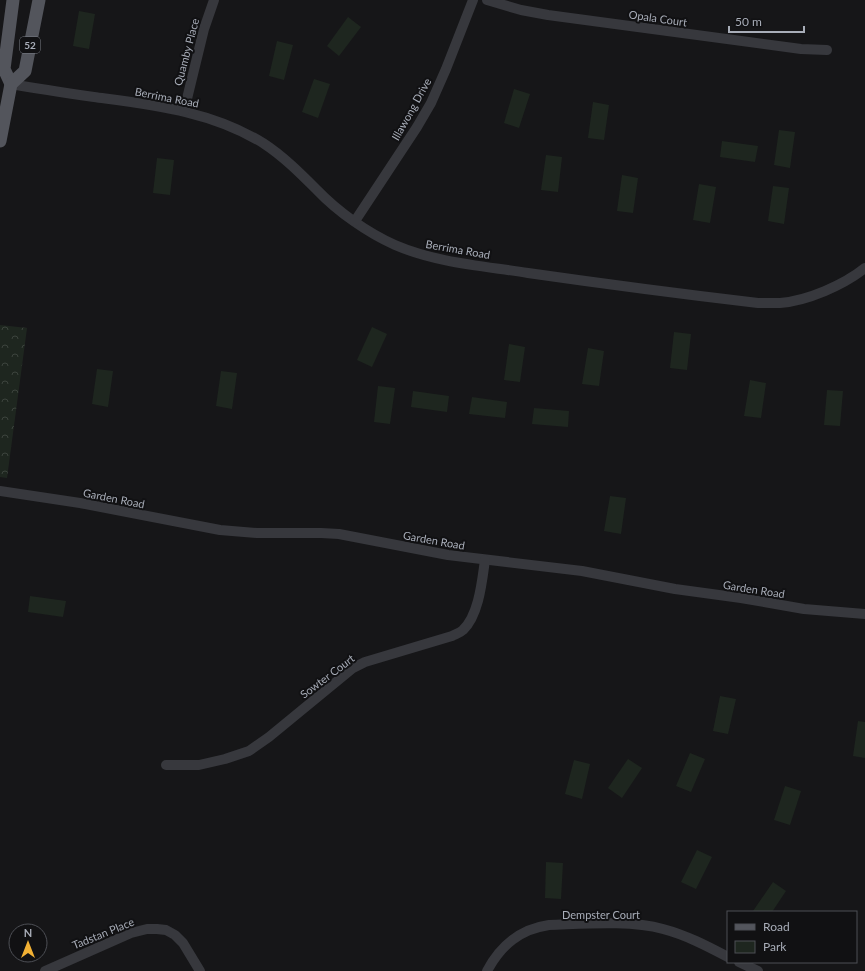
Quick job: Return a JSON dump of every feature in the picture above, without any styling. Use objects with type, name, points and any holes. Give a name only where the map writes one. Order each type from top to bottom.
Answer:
[{"type":"main road","name":"52","points":[[14,0],[4,69],[11,84],[25,72],[39,0]]},
{"type":"main road","points":[[0,141],[11,84]]},
{"type":"street","name":"Quamby Place","points":[[184,111],[204,29],[214,0]]},
{"type":"street","name":"Illawong Drive","points":[[355,221],[417,127],[431,103],[446,70],[473,0]]},
{"type":"street","name":"Opala Court","points":[[487,0],[521,10],[548,15],[800,49],[827,50]]},
{"type":"street","name":"Berrima Road","points":[[11,84],[184,111],[206,117],[238,129],[263,143],[283,158],[303,175],[317,191],[336,208],[373,234],[395,245],[441,260],[758,303],[781,303],[820,293],[839,285],[865,268]]},
{"type":"street","name":"Garden Road","points":[[0,491],[80,503],[220,530],[257,533],[339,534],[448,555],[582,571],[675,589],[804,609],[865,614]]},
{"type":"street","name":"Sowter Court","points":[[166,765],[199,765],[225,759],[249,751],[269,737],[353,668],[365,662],[452,636],[462,631],[472,617],[481,584],[485,560]]},
{"type":"street","name":"Dempster Court","points":[[487,971],[500,952],[513,939],[534,927],[549,925],[641,925],[662,929],[688,938],[727,956]]},
{"type":"street","name":"Tadstan Place","points":[[45,971],[132,933],[147,929],[157,929],[166,930],[175,935],[183,943],[200,971]]},
{"type":"street","points":[[741,963],[758,971]]},
{"type":"green space","points":[[79,11],[95,14],[89,49],[73,46]]},
{"type":"green space","points":[[348,17],[361,27],[339,56],[327,46]]},
{"type":"green space","points":[[277,41],[293,45],[284,80],[269,76]]},
{"type":"green space","points":[[314,79],[330,84],[318,118],[302,112]]},
{"type":"green space","points":[[514,89],[530,94],[519,128],[504,123]]},
{"type":"green space","points":[[593,102],[609,105],[604,140],[588,138]]},
{"type":"green space","points":[[779,130],[795,132],[790,168],[774,165]]},
{"type":"green space","points":[[722,141],[758,146],[755,162],[720,157]]},
{"type":"green space","points":[[546,155],[562,157],[558,192],[541,190]]},
{"type":"green space","points":[[157,158],[174,160],[170,195],[153,193]]},
{"type":"green space","points":[[622,175],[638,178],[633,213],[617,211]]},
{"type":"green space","points":[[699,184],[716,187],[710,223],[693,220]]},
{"type":"green space","points":[[773,186],[789,188],[784,224],[768,221]]},
{"type":"green space","points":[[0,325],[27,328],[7,478],[0,477]]},
{"type":"green space","points":[[372,327],[387,334],[372,367],[357,360]]},
{"type":"green space","points":[[674,332],[691,334],[687,370],[670,368]]},
{"type":"green space","points":[[509,344],[525,347],[520,382],[504,380]]},
{"type":"green space","points":[[588,348],[604,351],[599,386],[582,384]]},
{"type":"green space","points":[[97,369],[113,371],[108,407],[92,404]]},
{"type":"green space","points":[[221,371],[237,373],[232,409],[216,406]]},
{"type":"green space","points":[[750,380],[766,383],[761,418],[744,416]]},
{"type":"green space","points":[[378,386],[395,388],[390,424],[374,422]]},
{"type":"green space","points":[[827,390],[843,391],[840,426],[824,425]]},
{"type":"green space","points":[[413,391],[449,396],[447,412],[411,407]]},
{"type":"green space","points":[[472,397],[507,402],[505,418],[469,414]]},
{"type":"green space","points":[[534,408],[569,411],[568,427],[532,424]]},
{"type":"green space","points":[[610,496],[626,498],[621,534],[604,531]]},
{"type":"green space","points":[[30,596],[66,601],[63,617],[28,612]]},
{"type":"green space","points":[[720,696],[736,699],[728,734],[713,731]]},
{"type":"green space","points":[[858,721],[865,722],[865,758],[853,756]]},
{"type":"green space","points":[[690,753],[705,759],[691,792],[676,786]]},
{"type":"green space","points":[[628,759],[642,768],[622,798],[608,788]]},
{"type":"green space","points":[[574,760],[590,764],[582,799],[565,794]]},
{"type":"green space","points":[[785,786],[801,791],[790,825],[774,820]]},
{"type":"green space","points":[[697,850],[712,857],[696,889],[681,882]]},
{"type":"green space","points":[[546,862],[563,863],[561,899],[545,898]]},
{"type":"green space","points":[[773,882],[786,891],[773,911],[753,911]]}]
